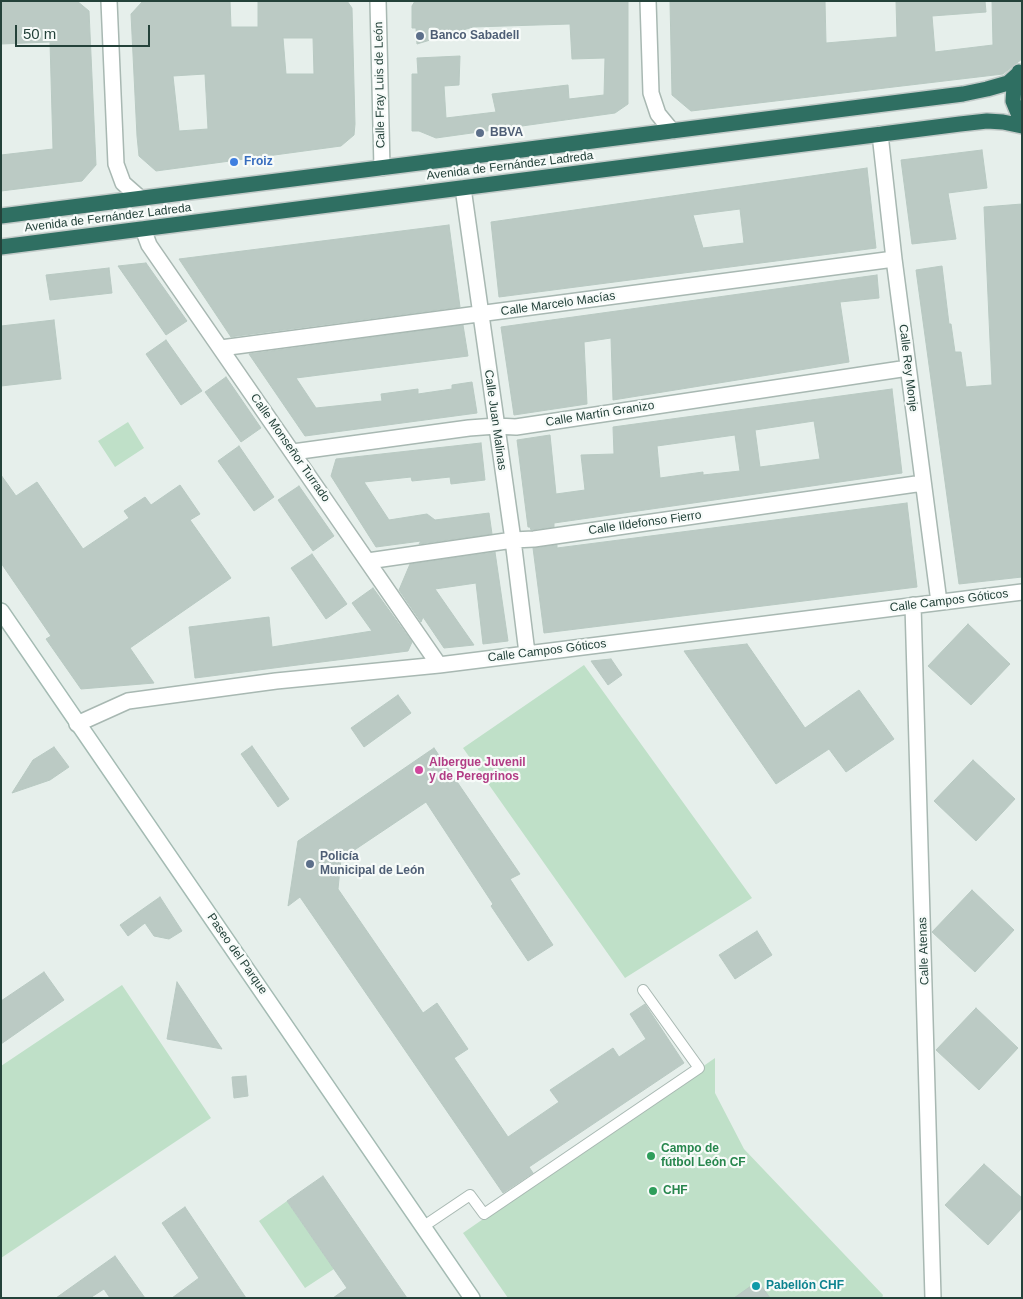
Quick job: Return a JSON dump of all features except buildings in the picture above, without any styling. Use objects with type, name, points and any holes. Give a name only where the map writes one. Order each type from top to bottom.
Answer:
[{"type":"highway","name":"Avenida de Fernández Ladreda","points":[[1,216],[963,94],[1008,82],[1020,72]]},
{"type":"highway","points":[[1020,72],[1014,87],[1013,101],[1022,125]]},
{"type":"highway","name":"Avenida de Fernández Ladreda","points":[[1,247],[987,121],[1022,125]]},
{"type":"street","points":[[109,1],[116,164],[124,182],[140,198]]},
{"type":"street","name":"Calle Fray Luis de León","points":[[378,1],[382,168]]},
{"type":"street","points":[[648,1],[651,93],[658,114],[672,131]]},
{"type":"street","name":"Calle Rey Monje","points":[[880,134],[894,259],[939,602]]},
{"type":"street","name":"Calle Juan Malinas","points":[[463,188],[513,540],[527,653]]},
{"type":"street","name":"Calle Monseñor Turrado","points":[[143,229],[149,244],[439,665]]},
{"type":"street","name":"Calle Marcelo Macías","points":[[221,348],[894,259]]},
{"type":"street","name":"Calle Martín Granizo","points":[[292,452],[469,428],[516,427],[908,368]]},
{"type":"street","name":"Calle Ildefonso Fierro","points":[[368,561],[923,483]]},
{"type":"street","name":"Calle Campos Góticos","points":[[77,724],[128,700],[276,681],[439,665],[1022,592]]},
{"type":"street","name":"Calle Atenas","points":[[913,605],[934,1298]]},
{"type":"street","name":"Paseo del Parque","points":[[1,611],[472,1298]]},
{"type":"lane","points":[[424,1226],[470,1195],[484,1214],[700,1068],[644,990]]},
{"type":"green space","points":[[128,422],[144,448],[115,467],[98,441]]},
{"type":"green space","points":[[584,665],[752,898],[625,978],[463,748]]},
{"type":"green space","points":[[122,985],[211,1118],[1,1258],[1,1066]]},
{"type":"green space","name":"Campo de fútbol León CF","points":[[715,1058],[715,1093],[744,1149],[883,1295],[882,1298],[508,1298],[463,1233]]},
{"type":"green space","points":[[287,1201],[334,1269],[305,1288],[259,1221]]},
{"type":"place","name":"Banco Sabadell","points":[[420,36]]},
{"type":"place","name":"BBVA","points":[[480,133]]},
{"type":"place","name":"Froiz","points":[[234,162]]},
{"type":"place","name":"Albergue Juvenil y de Peregrinos","points":[[419,770]]},
{"type":"place","name":"Policía Municipal de León","points":[[310,864]]},
{"type":"place","name":"Campo de fútbol León CF","points":[[651,1156]]},
{"type":"place","name":"CHF","points":[[653,1191]]},
{"type":"place","name":"Pabellón CHF","points":[[756,1286]]}]
